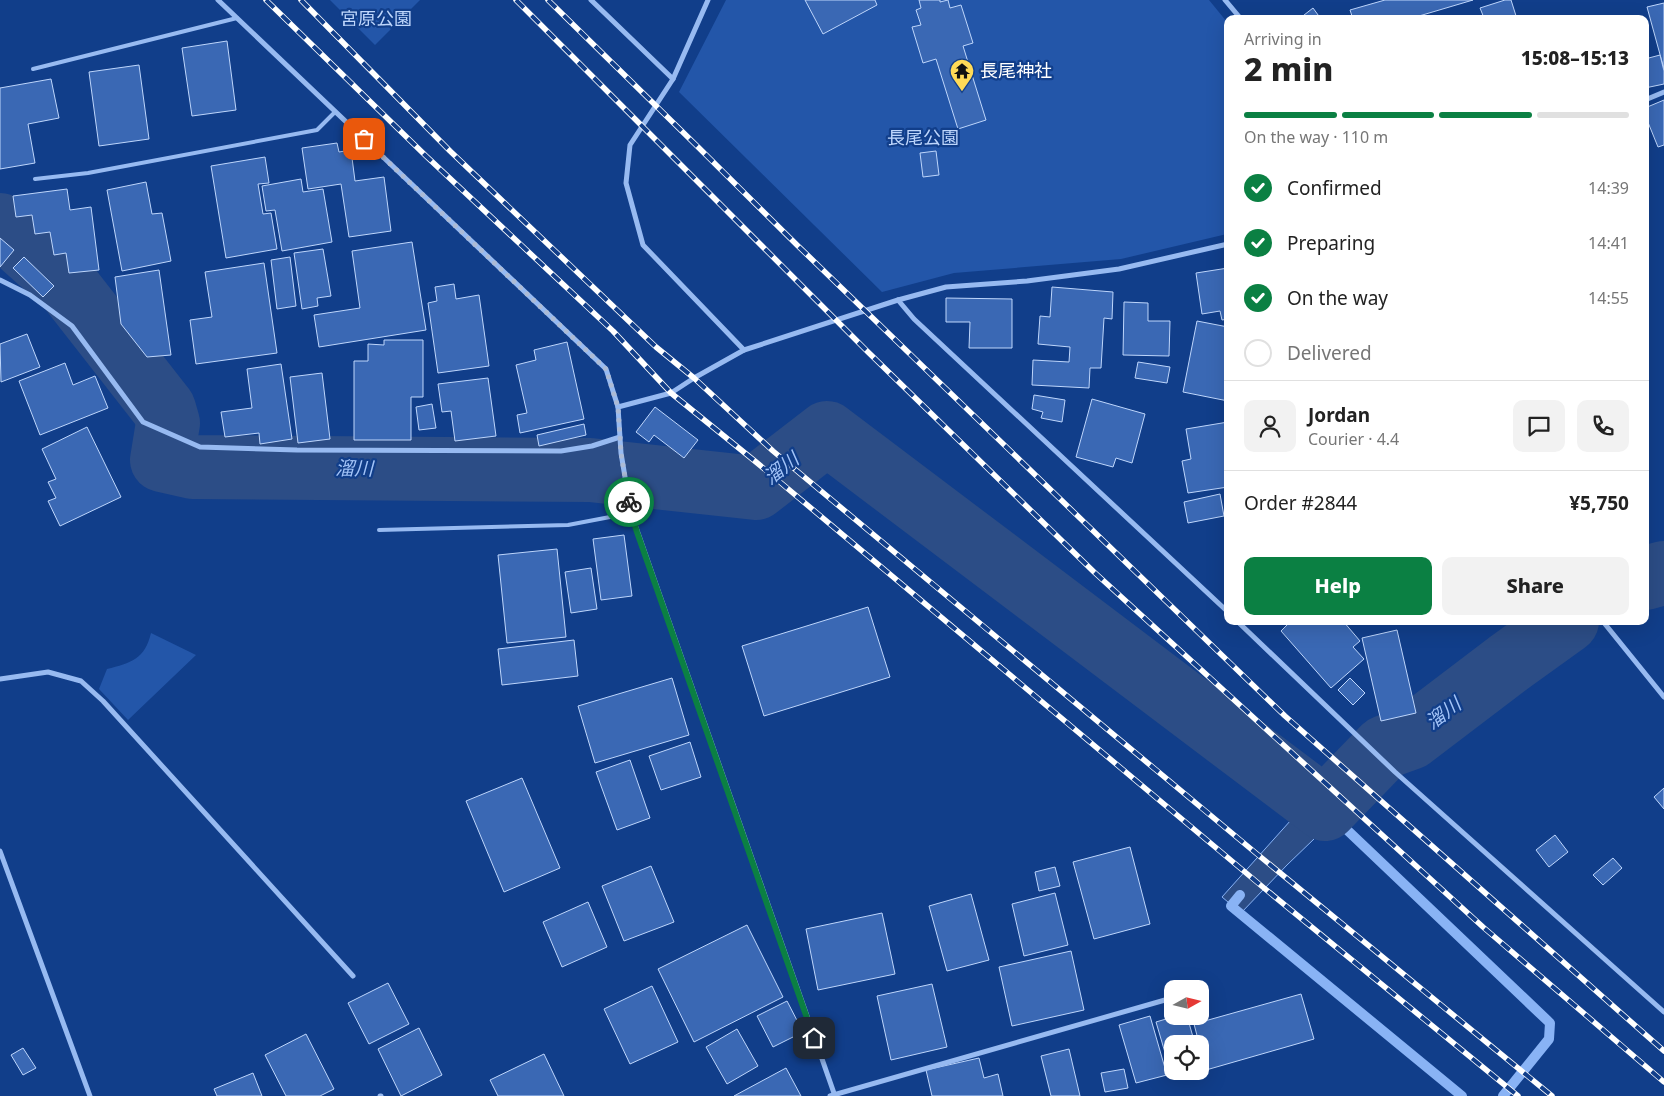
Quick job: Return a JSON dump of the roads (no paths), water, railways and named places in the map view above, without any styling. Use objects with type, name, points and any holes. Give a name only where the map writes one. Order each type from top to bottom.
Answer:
[{"type":"street","points":[[218,0],[606,369],[618,407],[621,453],[631,513],[833,1095],[1164,1000]]},
{"type":"street","points":[[591,0],[673,79]]},
{"type":"street","points":[[708,0],[673,79],[630,145],[626,183],[642,244],[744,350]]},
{"type":"street","points":[[1225,0],[1238,15]]},
{"type":"street","points":[[1649,98],[1664,92]]},
{"type":"street","points":[[618,407],[671,393],[744,350],[898,300],[946,287],[1027,281],[1119,269],[1224,245]]},
{"type":"street","points":[[0,280],[30,295],[72,326],[143,422],[200,447],[297,450],[561,452],[592,446],[620,437]]},
{"type":"street","points":[[898,300],[914,319],[1224,608]]},
{"type":"street","points":[[1241,625],[1395,772],[1664,1012]]},
{"type":"street","points":[[1606,625],[1664,697]]},
{"type":"street","points":[[0,680],[48,672],[81,681],[103,700],[353,976]]},
{"type":"street","points":[[0,851],[90,1096]]},
{"type":"lane","points":[[33,69],[237,18]]},
{"type":"lane","points":[[35,178],[88,173],[317,130],[335,112]]},
{"type":"lane","points":[[379,530],[568,525],[631,513]]},
{"type":"waterway","name":"溜川","points":[[0,225],[67,285],[164,409],[168,423],[162,460],[193,467],[590,470],[756,488],[827,433],[1325,809],[1385,747],[1410,738],[1561,625]]},
{"type":"waterway","name":"溜川","points":[[1649,577],[1664,573]]},
{"type":"waterway","points":[[1325,809],[1550,1023],[1549,1039],[1503,1096]]},
{"type":"waterway","points":[[1240,895],[1231,906],[1462,1096]]},
{"type":"railway","points":[[266,0],[426,156],[613,331],[671,393],[1264,888],[1518,1096]]},
{"type":"railway","points":[[301,0],[450,151],[656,347],[694,378],[773,451],[1257,854],[1552,1096]]},
{"type":"railway","points":[[516,0],[868,352],[1094,572],[1483,927],[1664,1082]]},
{"type":"railway","points":[[548,0],[797,245],[1285,716],[1664,1051]]},
{"type":"place","name":"長尾神社","points":[[962,92]]},
{"type":"park label","name":"宮原公園","points":[[376,19]]},
{"type":"park label","name":"長尾公園","points":[[923,138]]}]
